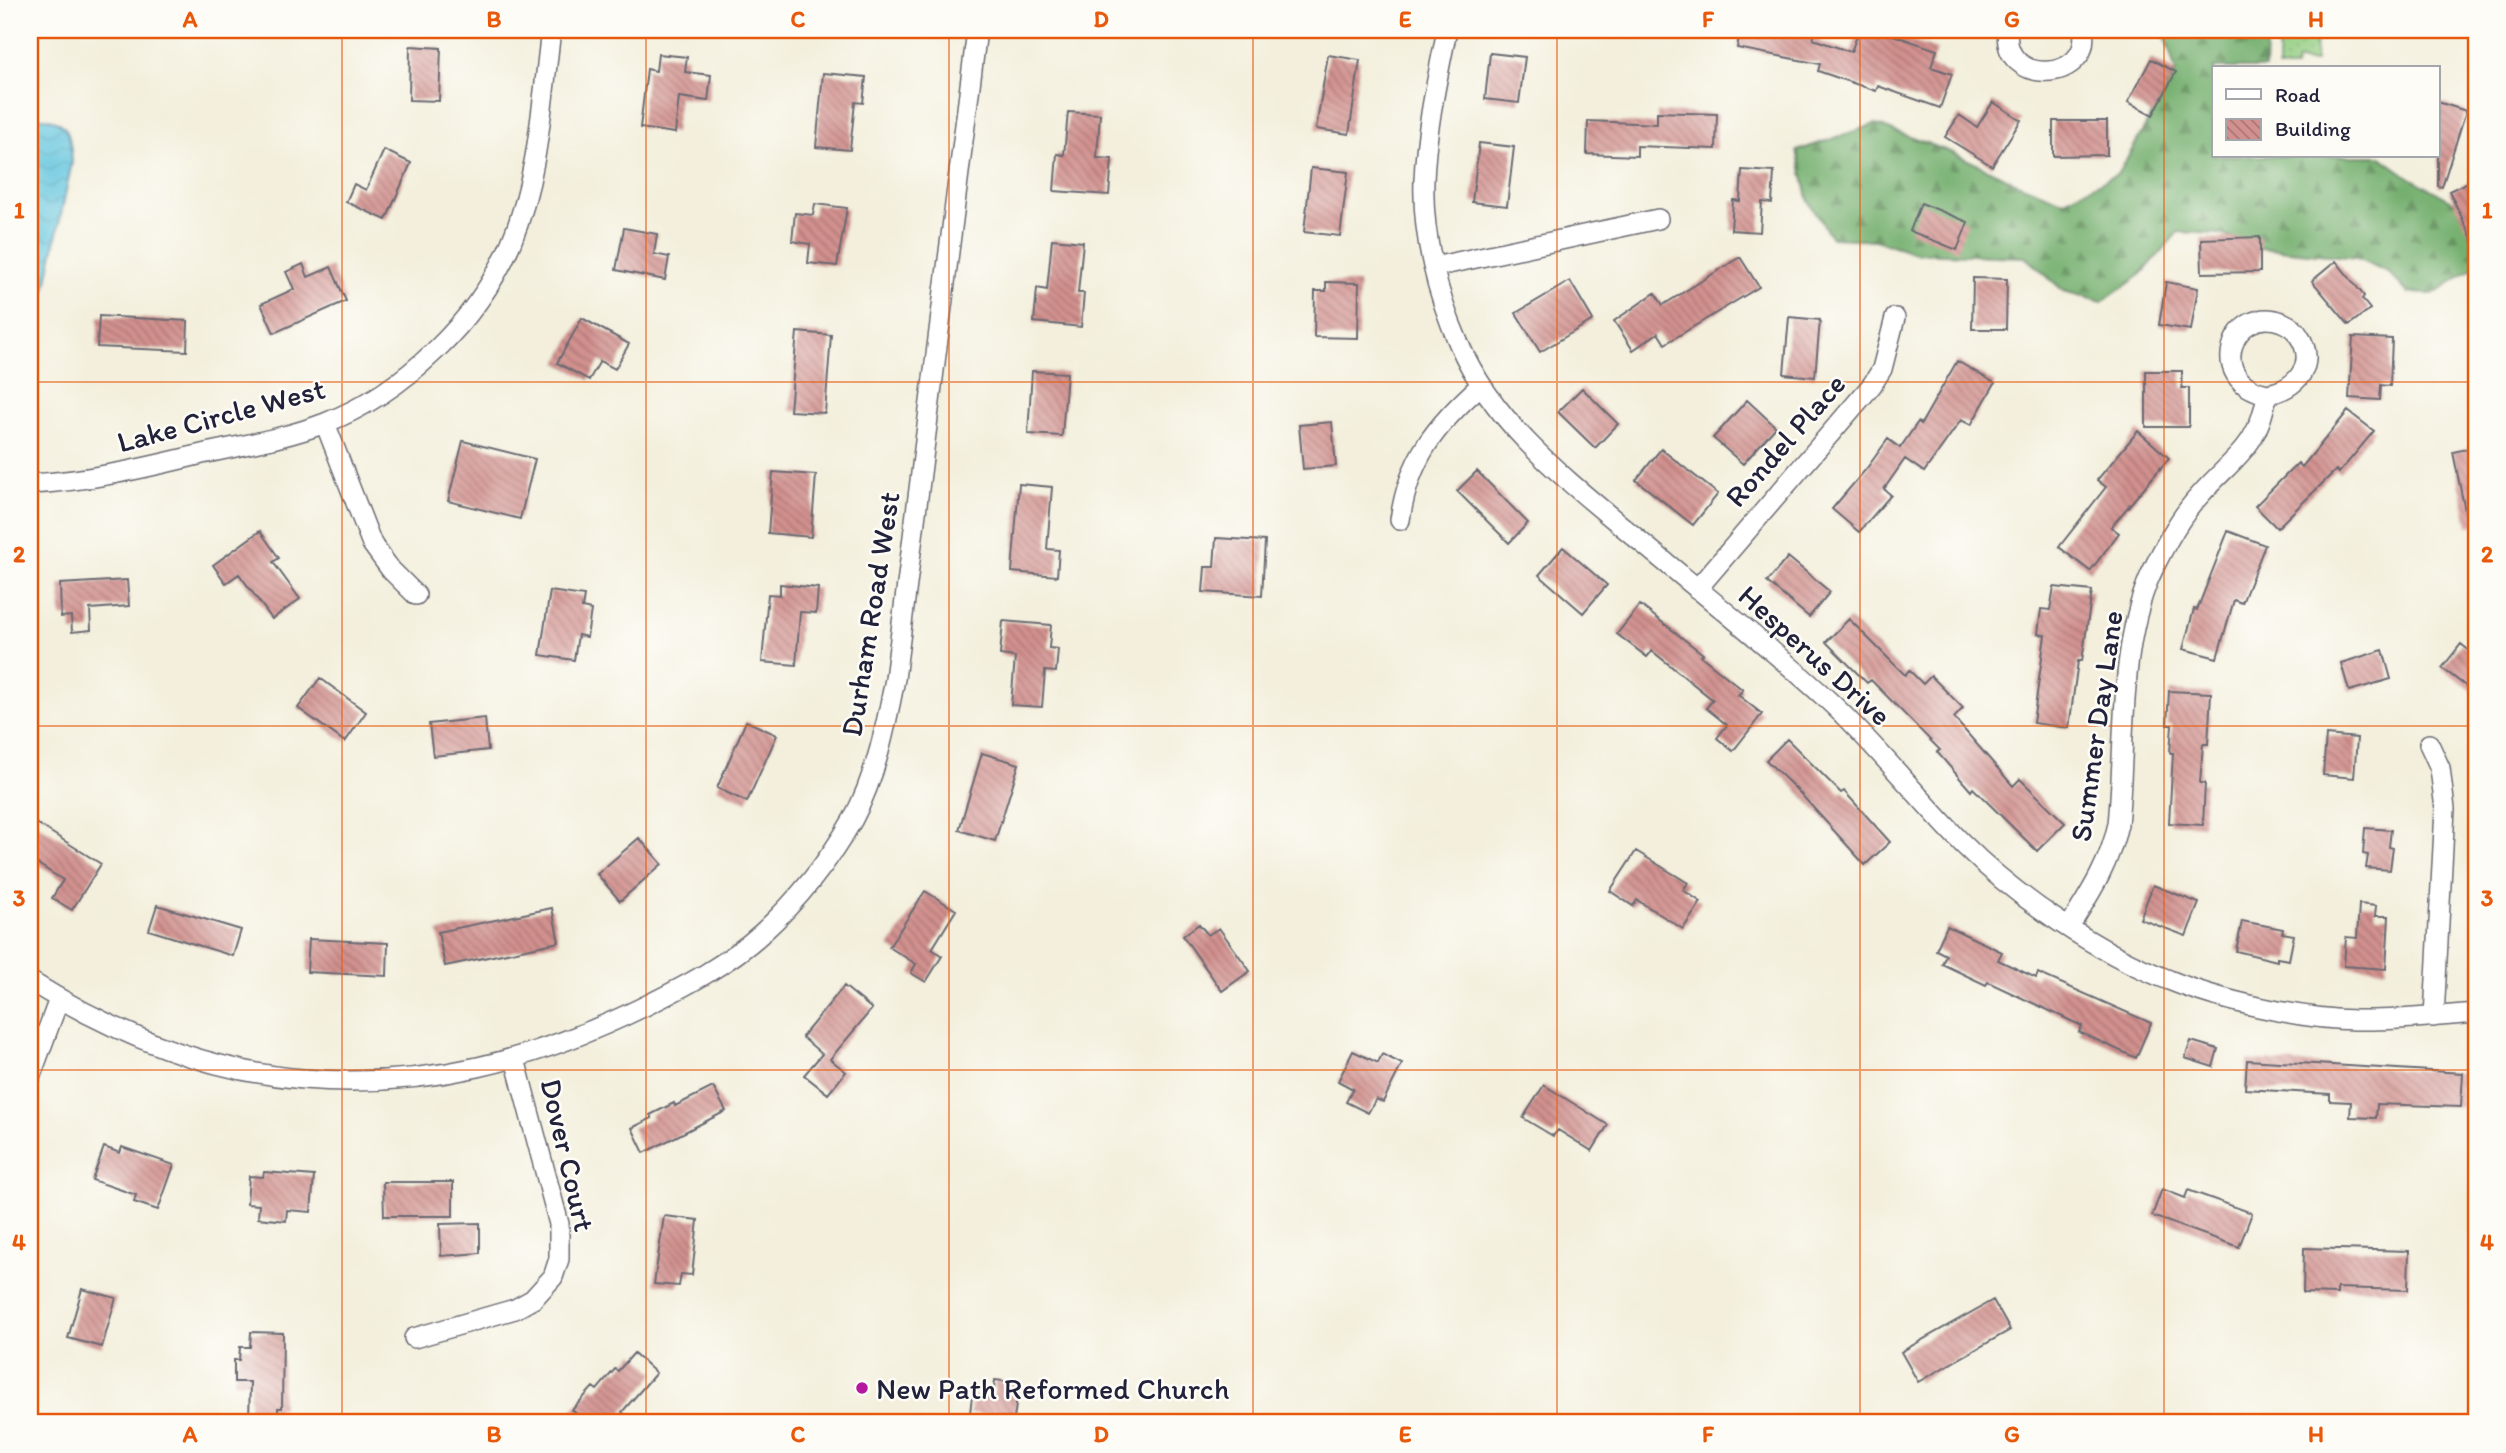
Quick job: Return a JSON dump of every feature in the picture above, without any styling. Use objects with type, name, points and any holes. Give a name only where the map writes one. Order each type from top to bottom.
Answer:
[{"type":"street","name":"Lake Circle West","points":[[30,484],[73,482],[131,471],[325,423],[362,406],[431,356],[462,322],[488,285],[510,246],[525,205],[535,159],[551,30]]},
{"type":"street","name":"Durham Road West","points":[[30,981],[106,1024],[155,1045],[246,1069],[300,1079],[351,1082],[399,1079],[476,1069],[555,1046],[667,996],[717,966],[761,934],[827,860],[854,817],[872,774],[887,721],[895,679],[977,30]]},
{"type":"street","name":"Hesperus Drive","points":[[1447,30],[1432,108],[1424,184],[1427,227],[1434,267],[1459,345],[1481,385],[1510,424],[1557,472],[1832,704],[1963,844],[1999,877],[2031,903],[2118,956],[2169,980],[2262,1007],[2309,1016],[2353,1020],[2476,1013]]},
{"type":"street","points":[[2008,30],[2012,53],[2032,70],[2046,73],[2059,71],[2081,50],[2084,36],[2082,30]]},
{"type":"street","points":[[1434,267],[1658,219]]},
{"type":"street","name":"Rondel Place","points":[[1697,589],[1872,385],[1882,369],[1895,318]]},
{"type":"street","points":[[1400,520],[1408,482],[1424,445],[1451,411],[1481,385]]},
{"type":"street","name":"Summer Day Lane","points":[[2069,927],[2099,879],[2112,851],[2118,824],[2130,654],[2150,577],[2169,540],[2199,496],[2252,439],[2261,424],[2267,394]]},
{"type":"street","points":[[325,423],[372,544],[391,570],[416,595]]},
{"type":"street","points":[[2429,744],[2440,768],[2445,809],[2434,1017]]},
{"type":"street","points":[[30,1078],[60,999]]},
{"type":"street","name":"Dover Court","points":[[414,1338],[515,1309],[533,1299],[553,1277],[559,1259],[559,1224],[515,1059]]},
{"type":"green space","points":[[2163,30],[2271,30],[2266,38],[2265,66],[2212,66],[2212,158],[2383,158],[2409,177],[2459,205],[2470,230],[2475,267],[2433,294],[2408,293],[2388,272],[2357,258],[2260,248],[2220,234],[2178,232],[2142,274],[2102,302],[2064,291],[2025,257],[1916,253],[1875,240],[1832,238],[1809,202],[1797,151],[1875,124],[1953,153],[2063,201],[2119,173],[2176,72]]},
{"type":"green space","points":[[2279,31],[2316,32],[2315,62],[2296,61],[2295,66],[2278,66]]},
{"type":"water","points":[[30,117],[52,119],[64,127],[70,141],[72,162],[30,362]]},
{"type":"building","points":[[1740,30],[1815,30],[1813,39],[1851,52],[1859,30],[1878,30],[1937,50],[1931,67],[1952,74],[1940,108],[1878,86],[1876,91],[1818,71],[1820,64],[1737,48]]},
{"type":"building","points":[[410,46],[441,48],[439,101],[409,100]]},
{"type":"building","points":[[1490,53],[1525,57],[1519,103],[1485,99]]},
{"type":"building","points":[[658,54],[687,57],[685,72],[711,75],[708,101],[679,97],[675,133],[640,128],[647,69],[656,71]]},
{"type":"building","points":[[1328,55],[1360,60],[1349,134],[1316,129]]},
{"type":"building","points":[[2151,59],[2176,72],[2153,115],[2128,102]]},
{"type":"building","points":[[823,73],[866,77],[863,103],[855,102],[850,150],[816,147]]},
{"type":"building","points":[[1993,102],[2021,120],[1992,166],[1945,137],[1959,115],[1977,127]]},
{"type":"building","points":[[2440,103],[2466,111],[2442,187],[2438,186]]},
{"type":"building","points":[[1068,112],[1100,114],[1097,158],[1112,159],[1109,195],[1054,191],[1057,154],[1064,155]]},
{"type":"building","points":[[1657,112],[1717,114],[1716,149],[1637,146],[1637,156],[1587,154],[1588,121],[1657,124]]},
{"type":"building","points":[[2053,121],[2107,121],[2107,155],[2053,156]]},
{"type":"building","points":[[1479,143],[1514,147],[1507,206],[1472,202]]},
{"type":"building","points":[[384,150],[411,163],[386,220],[346,202],[354,184],[366,190]]},
{"type":"building","points":[[1311,168],[1348,172],[1340,236],[1304,232]]},
{"type":"building","points":[[1742,170],[1774,172],[1772,203],[1762,202],[1760,232],[1731,230],[1733,200],[1740,201]]},
{"type":"building","points":[[2476,178],[2476,247],[2449,191]]},
{"type":"building","points":[[1921,203],[1968,222],[1957,250],[1910,231]]},
{"type":"building","points":[[815,204],[847,208],[837,266],[808,263],[810,244],[792,241],[795,213],[813,215]]},
{"type":"building","points":[[624,228],[657,234],[654,254],[669,257],[665,280],[616,270]]},
{"type":"building","points":[[2260,237],[2260,272],[2202,273],[2201,239]]},
{"type":"building","points":[[1052,239],[1083,242],[1078,293],[1084,293],[1081,327],[1034,322],[1037,288],[1047,290]]},
{"type":"building","points":[[1740,257],[1759,287],[1665,344],[1658,333],[1633,350],[1614,321],[1655,293],[1663,305]]},
{"type":"building","points":[[2336,261],[2364,296],[2362,299],[2370,309],[2349,325],[2312,281]]},
{"type":"building","points":[[303,264],[308,277],[331,267],[346,301],[274,333],[261,304],[294,289],[286,272]]},
{"type":"building","points":[[1973,278],[2007,279],[2006,329],[1972,329]]},
{"type":"building","points":[[1570,281],[1593,320],[1540,352],[1516,313]]},
{"type":"building","points":[[1326,282],[1359,283],[1358,338],[1314,337],[1315,291],[1326,291]]},
{"type":"building","points":[[2166,282],[2198,288],[2191,330],[2159,325]]},
{"type":"building","points":[[99,316],[188,321],[187,351],[97,347]]},
{"type":"building","points":[[1789,317],[1820,320],[1815,377],[1784,374]]},
{"type":"building","points":[[582,318],[629,344],[615,369],[600,361],[589,380],[557,363]]},
{"type":"building","points":[[797,332],[831,335],[825,413],[790,411]]},
{"type":"building","points":[[2353,337],[2392,339],[2390,386],[2381,385],[2380,400],[2349,398]]},
{"type":"building","points":[[1957,361],[1995,383],[1971,425],[1961,420],[1924,472],[1905,459],[1884,489],[1891,495],[1859,532],[1832,509],[1888,439],[1900,448],[1918,422],[1921,424]]},
{"type":"building","points":[[1032,371],[1067,373],[1062,436],[1028,434]]},
{"type":"building","points":[[2146,371],[2182,371],[2182,388],[2189,388],[2189,427],[2146,427]]},
{"type":"building","points":[[1582,388],[1618,424],[1595,448],[1558,412]]},
{"type":"building","points":[[1747,400],[1776,427],[1743,464],[1713,438]]},
{"type":"building","points":[[2348,411],[2374,431],[2339,473],[2336,470],[2277,528],[2255,506],[2298,463],[2302,467]]},
{"type":"building","points":[[1332,422],[1336,466],[1303,469],[1299,425]]},
{"type":"building","points":[[2138,431],[2169,458],[2111,527],[2119,533],[2090,571],[2059,547],[2106,487],[2097,480]]},
{"type":"building","points":[[463,441],[535,459],[520,519],[448,501]]},
{"type":"building","points":[[2476,447],[2476,525],[2468,526],[2453,452]]},
{"type":"building","points":[[1661,449],[1718,494],[1693,525],[1636,480]]},
{"type":"building","points":[[1477,471],[1528,523],[1509,543],[1457,491]]},
{"type":"building","points":[[773,472],[816,475],[811,537],[768,533]]},
{"type":"building","points":[[1019,484],[1052,487],[1047,549],[1059,550],[1057,576],[1012,572]]},
{"type":"building","points":[[260,531],[279,558],[273,562],[300,599],[272,619],[239,574],[226,583],[213,565]]},
{"type":"building","points":[[2228,531],[2265,545],[2242,603],[2234,600],[2217,658],[2183,649],[2194,609],[2197,610]]},
{"type":"building","points":[[1216,538],[1265,541],[1262,596],[1203,592],[1205,567],[1214,567]]},
{"type":"building","points":[[1563,547],[1607,585],[1583,613],[1539,575]]},
{"type":"building","points":[[1788,557],[1830,592],[1809,617],[1767,582]]},
{"type":"building","points":[[127,580],[129,606],[90,609],[91,630],[72,632],[71,616],[61,617],[60,584]]},
{"type":"building","points":[[780,584],[818,588],[816,613],[800,612],[796,665],[762,662],[768,594],[780,595]]},
{"type":"building","points":[[2054,587],[2092,591],[2082,661],[2078,661],[2069,728],[2033,723],[2045,635],[2038,634],[2041,609],[2050,610]]},
{"type":"building","points":[[550,591],[584,596],[582,608],[591,610],[587,637],[578,635],[574,660],[540,655]]},
{"type":"building","points":[[1640,605],[1703,654],[1701,656],[1743,690],[1738,695],[1762,714],[1733,751],[1717,738],[1727,725],[1706,708],[1713,700],[1652,651],[1647,657],[1617,634]]},
{"type":"building","points":[[1849,619],[1905,675],[1909,670],[1923,684],[1931,676],[1963,708],[1954,718],[2013,786],[2020,779],[2065,823],[2037,851],[1973,788],[1971,791],[1937,752],[1940,750],[1871,680],[1867,683],[1826,642]]},
{"type":"building","points":[[1003,621],[1051,625],[1049,648],[1058,649],[1056,672],[1045,671],[1042,707],[1011,705],[1015,657],[1000,655]]},
{"type":"building","points":[[2461,644],[2476,656],[2476,694],[2442,668]]},
{"type":"building","points":[[2383,650],[2391,679],[2349,691],[2341,663]]},
{"type":"building","points":[[320,678],[366,712],[345,742],[298,708]]},
{"type":"building","points":[[2169,691],[2211,693],[2208,744],[2203,744],[2200,783],[2205,783],[2203,825],[2169,823],[2173,753],[2170,753],[2172,725],[2167,725]]},
{"type":"building","points":[[485,718],[488,750],[433,756],[429,724]]},
{"type":"building","points":[[746,721],[777,735],[747,802],[717,788]]},
{"type":"building","points":[[2326,735],[2357,738],[2354,778],[2323,775]]},
{"type":"building","points":[[1787,739],[1841,793],[1844,791],[1890,842],[1865,865],[1766,760]]},
{"type":"building","points":[[982,753],[1019,764],[995,841],[959,830]]},
{"type":"building","points":[[30,819],[101,864],[72,910],[52,898],[63,880],[30,859]]},
{"type":"building","points":[[2365,828],[2391,830],[2389,847],[2393,848],[2390,870],[2366,868],[2368,855],[2363,854]]},
{"type":"building","points":[[639,838],[662,864],[620,901],[597,874]]},
{"type":"building","points":[[1636,851],[1688,883],[1683,890],[1701,902],[1683,929],[1637,900],[1633,906],[1610,891]]},
{"type":"building","points":[[2153,885],[2199,903],[2186,936],[2140,919]]},
{"type":"building","points":[[925,891],[956,910],[932,949],[942,956],[926,982],[911,973],[916,964],[889,947]]},
{"type":"building","points":[[2359,904],[2376,906],[2375,916],[2389,916],[2386,969],[2344,966],[2346,937],[2357,938]]},
{"type":"building","points":[[157,905],[241,930],[233,956],[149,930]]},
{"type":"building","points":[[552,908],[559,942],[445,966],[438,932]]},
{"type":"building","points":[[2242,921],[2283,929],[2282,933],[2294,935],[2289,960],[2277,958],[2277,961],[2236,951]]},
{"type":"building","points":[[1199,924],[1208,935],[1219,928],[1250,971],[1222,991],[1183,936]]},
{"type":"building","points":[[1947,926],[2002,952],[1998,960],[2036,978],[2038,973],[2151,1023],[2136,1058],[2079,1032],[2082,1026],[1988,982],[1986,985],[1942,964],[1946,955],[1936,950]]},
{"type":"building","points":[[309,939],[388,943],[387,976],[307,972]]},
{"type":"building","points":[[844,986],[872,1009],[830,1059],[846,1072],[828,1094],[804,1075],[822,1054],[802,1037]]},
{"type":"building","points":[[2191,1041],[2218,1049],[2213,1067],[2185,1058]]},
{"type":"building","points":[[1353,1051],[1378,1063],[1382,1054],[1402,1064],[1383,1102],[1376,1099],[1368,1113],[1346,1102],[1353,1089],[1338,1081]]},
{"type":"building","points":[[2247,1060],[2463,1073],[2461,1107],[2377,1104],[2376,1118],[2350,1117],[2351,1102],[2330,1101],[2330,1094],[2245,1089]]},
{"type":"building","points":[[1544,1085],[1608,1125],[1592,1151],[1558,1130],[1553,1136],[1523,1118]]},
{"type":"building","points":[[713,1087],[726,1111],[644,1153],[632,1128],[652,1118],[650,1115]]},
{"type":"building","points":[[104,1147],[120,1153],[122,1147],[174,1165],[158,1210],[134,1202],[136,1195],[92,1180]]},
{"type":"building","points":[[264,1172],[314,1176],[311,1212],[287,1210],[286,1221],[258,1218],[259,1205],[247,1204],[249,1176],[263,1177]]},
{"type":"building","points":[[383,1182],[453,1182],[453,1216],[384,1216]]},
{"type":"building","points":[[2162,1189],[2185,1198],[2188,1190],[2252,1213],[2239,1247],[2152,1216]]},
{"type":"building","points":[[664,1216],[698,1220],[692,1275],[681,1274],[679,1286],[654,1284]]},
{"type":"building","points":[[480,1223],[480,1253],[441,1256],[440,1224]]},
{"type":"building","points":[[2304,1248],[2409,1251],[2408,1290],[2337,1288],[2337,1294],[2303,1293]]},
{"type":"building","points":[[82,1289],[116,1298],[102,1347],[68,1338]]},
{"type":"building","points":[[1993,1300],[2010,1330],[1918,1382],[1901,1352]]},
{"type":"building","points":[[251,1332],[283,1333],[282,1408],[278,1408],[278,1421],[249,1420],[250,1382],[234,1382],[234,1360],[239,1360],[240,1347],[250,1347]]},
{"type":"building","points":[[634,1353],[656,1373],[622,1412],[635,1423],[587,1423],[572,1410],[593,1387],[597,1390],[615,1369],[618,1371]]},
{"type":"building","points":[[995,1380],[1019,1383],[1014,1419],[970,1413],[972,1396],[993,1399]]},
{"type":"place","name":"New Path Reformed Church","points":[[862,1388]]}]
